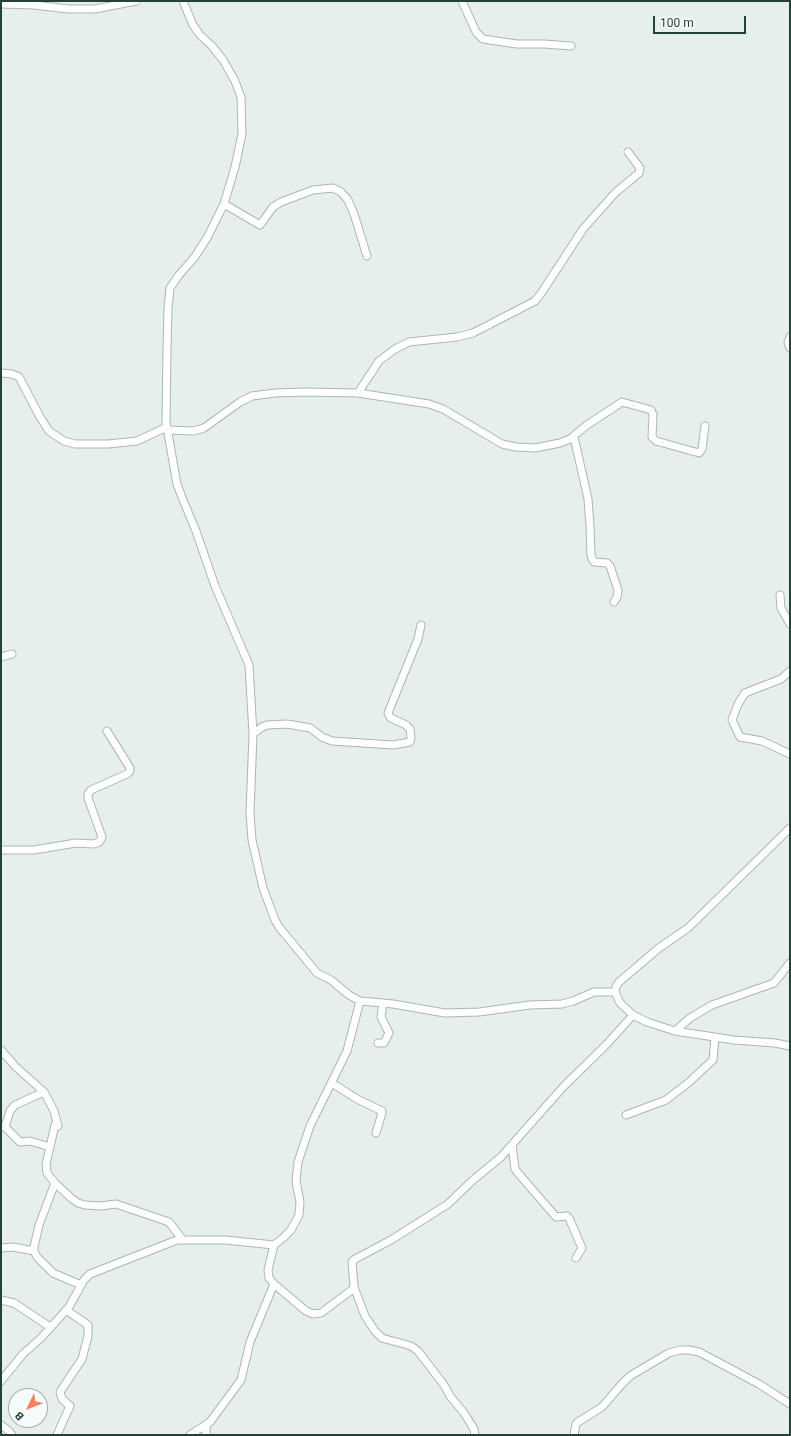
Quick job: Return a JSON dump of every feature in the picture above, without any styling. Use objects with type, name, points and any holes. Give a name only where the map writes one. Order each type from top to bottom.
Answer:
[{"type":"street","points":[[1,4],[68,9],[95,9],[136,1]]},
{"type":"street","points":[[183,1],[193,25],[223,60],[235,81],[241,97],[243,113],[242,134],[235,167],[224,204],[204,243],[170,288],[165,412],[177,484],[196,531],[215,586],[249,665],[253,734],[250,813],[252,840],[262,888],[275,920],[284,934],[316,973],[330,980],[349,996],[360,1001],[446,1013],[479,1012],[530,1005],[562,1004],[594,992],[615,992]]},
{"type":"street","points":[[462,1],[476,32],[483,39],[523,44],[571,46]]},
{"type":"street","points":[[358,394],[379,360],[395,349],[409,342],[457,337],[473,333],[535,301],[583,229],[615,193],[639,173],[640,168],[628,152]]},
{"type":"street","points":[[224,204],[260,225],[273,207],[282,202],[312,190],[333,188],[341,192],[348,200],[367,256]]},
{"type":"street","points":[[790,337],[788,342],[790,348]]},
{"type":"street","points":[[1,373],[12,374],[19,377],[49,431],[64,441],[75,444],[108,444],[137,441],[167,429],[194,431],[204,428],[240,402],[252,396],[275,393],[358,394],[433,405],[508,446],[535,448],[560,443],[574,437],[587,425],[622,402],[651,410],[653,415],[653,440],[662,443],[699,453],[702,449],[705,426]]},
{"type":"street","points":[[574,437],[588,499],[591,556],[594,562],[607,563],[610,566],[618,590],[618,597],[614,602]]},
{"type":"street","points":[[780,595],[781,608],[790,624]]},
{"type":"street","points":[[253,734],[262,727],[287,724],[310,728],[322,738],[332,741],[393,745],[410,742],[410,729],[406,725],[390,717],[388,710],[418,639],[421,625]]},
{"type":"street","points":[[1,657],[12,654]]},
{"type":"street","points":[[790,671],[781,679],[745,693],[738,704],[732,720],[740,737],[762,741],[790,754]]},
{"type":"street","points":[[1,850],[34,850],[76,843],[92,844],[100,841],[102,837],[88,798],[88,794],[91,790],[127,774],[130,771],[130,768],[107,731]]},
{"type":"street","points":[[790,828],[688,928],[659,948],[619,982],[615,992],[620,1003],[633,1015],[647,1022],[674,1031],[790,1046]]},
{"type":"street","points":[[674,1031],[690,1018],[712,1005],[774,983],[790,963]]},
{"type":"street","points":[[354,1287],[321,1313],[313,1314],[306,1311],[274,1284],[269,1278],[268,1270],[274,1245],[291,1230],[299,1215],[300,1202],[296,1181],[298,1162],[310,1126],[350,1044],[360,1001]]},
{"type":"street","points":[[378,1043],[384,1043],[389,1033],[381,1017],[383,1003]]},
{"type":"street","points":[[476,1435],[464,1413],[418,1351],[411,1346],[382,1338],[374,1331],[365,1316],[354,1287],[352,1262],[391,1240],[448,1204],[512,1145],[564,1086],[606,1045],[633,1015]]},
{"type":"street","points":[[626,1115],[666,1100],[688,1083],[713,1060],[715,1037]]},
{"type":"street","points":[[1,1050],[16,1067],[44,1092],[54,1111],[58,1126],[55,1125],[46,1169],[49,1176],[55,1183],[78,1203],[101,1206],[116,1204],[169,1222],[182,1239]]},
{"type":"street","points":[[332,1083],[357,1099],[382,1111],[376,1133]]},
{"type":"street","points":[[44,1092],[15,1105],[3,1127],[20,1142],[30,1141],[50,1147]]},
{"type":"street","points":[[512,1145],[518,1173],[556,1217],[567,1216],[570,1218],[582,1248],[576,1258]]},
{"type":"street","points":[[55,1183],[39,1225],[34,1251],[37,1257],[53,1273],[81,1285]]},
{"type":"street","points":[[1,1381],[23,1354],[33,1347],[66,1310],[81,1285],[90,1274],[136,1257],[164,1244],[182,1239],[225,1240],[274,1245]]},
{"type":"street","points":[[1,1248],[13,1247],[34,1251]]},
{"type":"street","points":[[190,1435],[206,1425],[241,1380],[250,1342],[274,1284]]},
{"type":"street","points":[[1,1300],[14,1303],[50,1327]]},
{"type":"street","points":[[57,1435],[70,1406],[62,1399],[60,1392],[82,1360],[88,1336],[88,1325],[66,1310]]},
{"type":"street","points":[[574,1435],[576,1424],[602,1407],[630,1376],[668,1353],[680,1350],[699,1352],[759,1384],[790,1404]]},
{"type":"street","points":[[1,1425],[12,1435]]},
{"type":"street","points":[[206,1425],[206,1435]]}]
